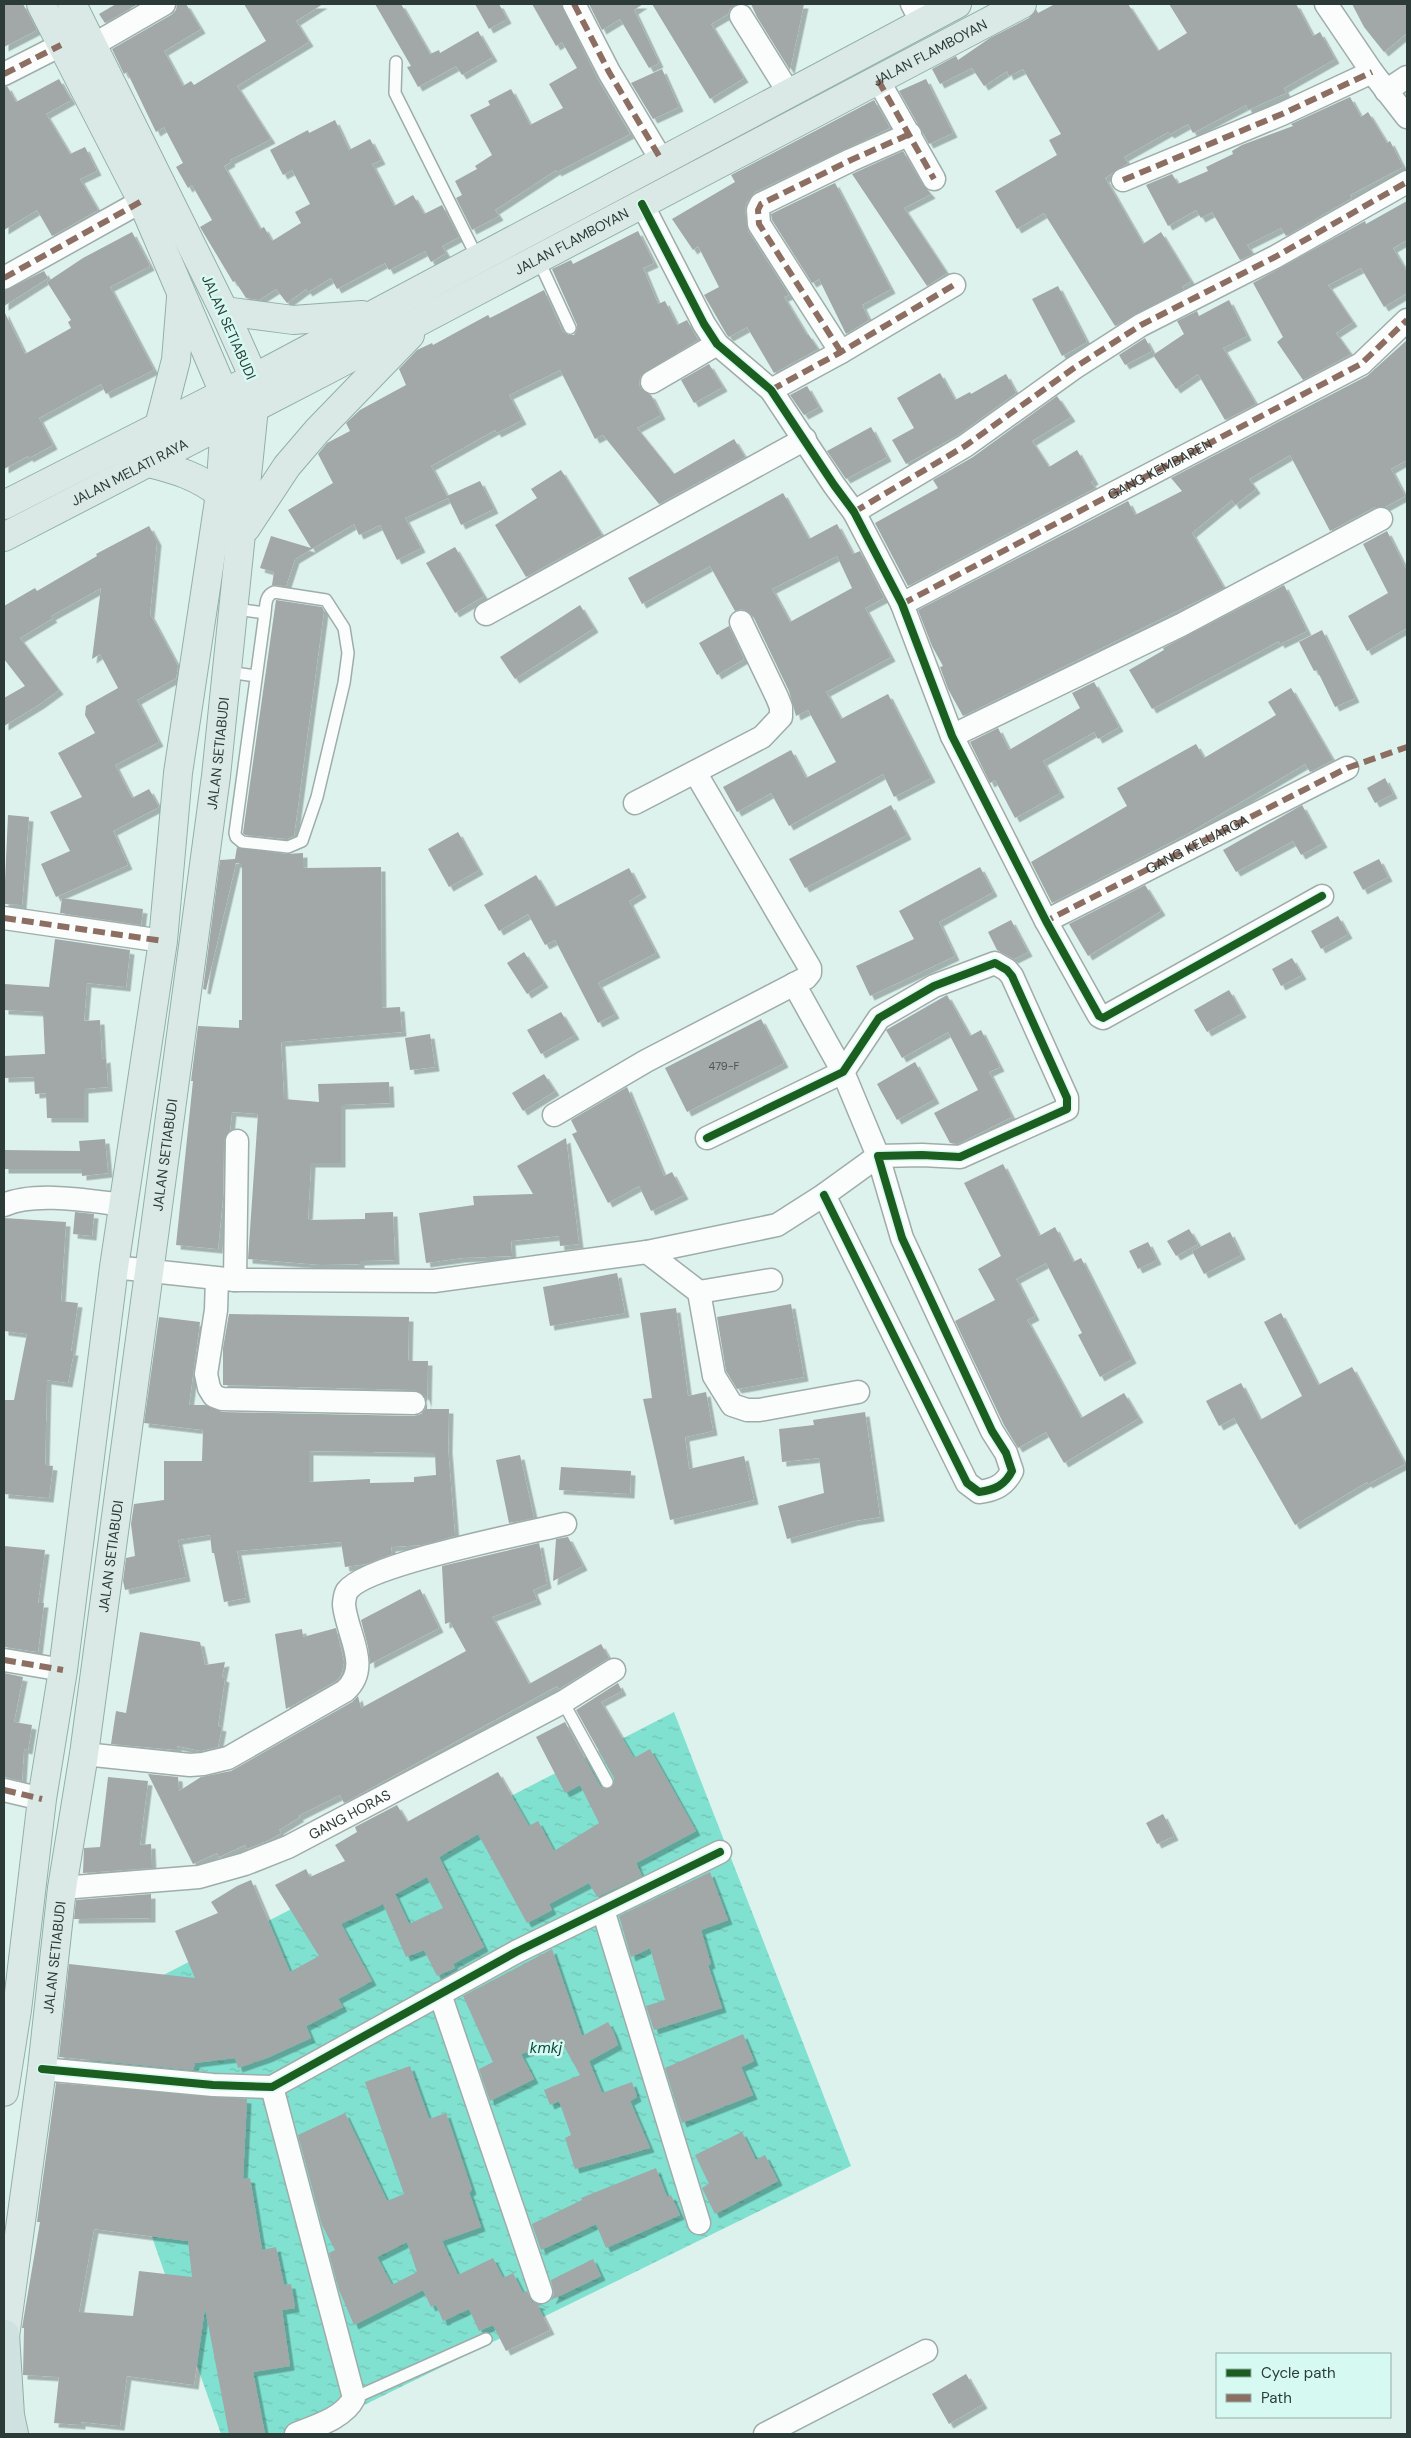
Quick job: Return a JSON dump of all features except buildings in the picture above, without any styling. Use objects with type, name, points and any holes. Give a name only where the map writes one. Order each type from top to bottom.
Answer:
[{"type":"highway","points":[[5,2339],[10,2415],[14,2434]]},
{"type":"main road","points":[[4,2092],[10,2010],[63,1670],[114,1267],[163,941],[178,773],[220,494],[225,424],[224,393],[142,201],[41,4]]},
{"type":"main road","name":"JALAN SETIABUDI","points":[[5,2339],[42,2069],[62,1888],[84,1754],[149,1272],[229,778],[228,672],[254,408],[254,378],[224,311],[72,4]]},
{"type":"main road","name":"JALAN FLAMBOYAN","points":[[254,378],[789,93],[917,13],[957,4]]},
{"type":"main road","name":"JALAN FLAMBOYAN","points":[[254,408],[1022,4]]},
{"type":"main road","points":[[546,223],[550,253]]},
{"type":"main road","points":[[159,426],[176,360],[180,326],[181,291]]},
{"type":"main road","points":[[224,311],[293,320],[376,313]]},
{"type":"main road","points":[[243,533],[293,459],[424,319]]},
{"type":"main road","name":"JALAN MELATI RAYA","points":[[4,505],[254,378]]},
{"type":"main road","name":"JALAN MELATI RAYA","points":[[4,536],[254,408]]},
{"type":"main road","points":[[149,462],[188,473],[205,482],[220,494]]},
{"type":"main road","points":[[178,773],[229,778]]},
{"type":"main road","points":[[42,1799],[75,1810]]},
{"type":"street","points":[[93,45],[164,4]]},
{"type":"street","points":[[574,4],[609,72],[662,161]]},
{"type":"street","points":[[1326,4],[1372,72],[1407,117]]},
{"type":"street","points":[[741,16],[789,93]]},
{"type":"street","points":[[4,74],[62,45]]},
{"type":"street","points":[[1123,180],[1282,114],[1372,72]]},
{"type":"street","points":[[1386,91],[1407,77]]},
{"type":"street","points":[[878,80],[934,179]]},
{"type":"street","points":[[842,352],[759,224],[758,210],[761,204],[851,160],[910,134]]},
{"type":"street","points":[[854,512],[965,446],[1074,368],[1140,325],[1275,257],[1407,182]]},
{"type":"street","points":[[4,278],[142,201]]},
{"type":"street","points":[[642,204],[704,324],[717,344],[772,390],[834,486],[854,512],[902,604],[952,736],[1046,921],[1098,1016],[1104,1018],[1322,896]]},
{"type":"street","points":[[772,390],[842,352],[954,285]]},
{"type":"street","name":"GANG KEMBAREN","points":[[902,604],[1361,364],[1407,320]]},
{"type":"street","points":[[652,382],[717,344]]},
{"type":"street","points":[[486,614],[805,439]]},
{"type":"street","points":[[952,736],[1181,626],[1381,519]]},
{"type":"street","points":[[635,803],[762,737],[781,717],[781,707],[777,697],[741,622]]},
{"type":"street","name":"GANG KELUARGA","points":[[1046,921],[1347,768]]},
{"type":"street","points":[[554,1115],[646,1061],[808,976],[810,968],[695,772]]},
{"type":"street","points":[[4,918],[163,941]]},
{"type":"street","points":[[114,1267],[226,1280],[434,1281],[647,1252],[777,1225],[824,1195],[878,1156],[922,1155],[960,1157],[1064,1111],[1068,1104],[1012,976],[1007,970],[995,963],[934,986],[880,1018],[843,1072],[707,1138]]},
{"type":"street","points":[[794,984],[843,1072],[878,1156],[902,1238],[992,1431],[1006,1453],[1012,1470],[1007,1481],[992,1490],[978,1492],[967,1483],[824,1195]]},
{"type":"street","points":[[237,1140],[226,1280],[216,1310],[206,1374],[209,1388],[214,1396],[222,1399],[414,1403]]},
{"type":"street","points":[[4,1205],[36,1198],[124,1205]]},
{"type":"street","points":[[647,1252],[699,1292],[714,1376],[732,1405],[747,1410],[759,1410],[858,1392]]},
{"type":"street","points":[[699,1292],[772,1280]]},
{"type":"street","points":[[84,1754],[190,1765],[228,1758],[345,1691],[353,1684],[358,1664],[344,1604],[347,1591],[362,1580],[384,1569],[412,1561],[565,1524]]},
{"type":"street","points":[[4,1660],[63,1670]]},
{"type":"street","name":"GANG HORAS","points":[[62,1888],[199,1877],[245,1864],[288,1847],[563,1702],[614,1670]]},
{"type":"street","points":[[4,1790],[42,1799]]},
{"type":"street","points":[[42,2069],[213,2085],[272,2087],[516,1952],[720,1852]]},
{"type":"street","points":[[603,1910],[699,2223]]},
{"type":"street","points":[[440,1994],[541,2292]]},
{"type":"street","points":[[272,2087],[354,2398],[349,2407],[340,2413],[296,2434]]},
{"type":"street","points":[[765,2434],[926,2351]]},
{"type":"lane","points":[[396,62],[395,93],[478,259]]},
{"type":"lane","points":[[550,253],[570,328]]},
{"type":"lane","points":[[274,592],[326,600],[344,628],[348,653],[344,683],[317,798],[302,841],[288,847],[238,840],[235,833],[229,778],[256,676],[264,613],[269,594],[274,592]]},
{"type":"lane","points":[[235,609],[264,613]]},
{"type":"lane","points":[[228,672],[256,676]]},
{"type":"lane","points":[[563,1702],[606,1782]]},
{"type":"lane","points":[[354,2398],[486,2339]]},
{"type":"water","name":"kmkj","points":[[674,1712],[851,2166],[305,2434],[221,2434],[76,2020]]},
{"type":"marked path","points":[[574,4],[609,72],[662,161]]},
{"type":"marked path","points":[[4,74],[61,45]]},
{"type":"marked path","points":[[1123,180],[1282,114],[1372,72]]},
{"type":"marked path","points":[[878,80],[934,179]]},
{"type":"marked path","points":[[841,352],[759,224],[758,210],[761,204],[851,160],[910,134]]},
{"type":"marked path","points":[[854,512],[965,446],[1074,368],[1141,325],[1275,257],[1407,182]]},
{"type":"marked path","points":[[4,278],[142,201]]},
{"type":"marked path","points":[[771,390],[841,352],[954,285]]},
{"type":"marked path","points":[[902,604],[1361,364],[1407,320]]},
{"type":"marked path","points":[[1048,925],[1046,921],[1347,768],[1407,747]]},
{"type":"marked path","points":[[4,918],[163,941]]},
{"type":"marked path","points":[[4,1660],[63,1670]]},
{"type":"marked path","points":[[4,1790],[42,1799]]},
{"type":"cycle path","points":[[642,204],[704,324],[717,344],[771,390],[854,512],[902,604],[952,736],[1046,921],[1099,1016],[1103,1018],[1322,896]]},
{"type":"cycle path","points":[[707,1138],[843,1072],[879,1018],[934,986],[995,963],[1007,970],[1012,976],[1067,1098],[1067,1109],[960,1157],[922,1155],[878,1156],[902,1238],[992,1431],[1006,1453],[1012,1471],[999,1486],[979,1492],[967,1483],[824,1195]]},
{"type":"cycle path","points":[[42,2069],[213,2085],[272,2087],[516,1952],[720,1852]]}]
